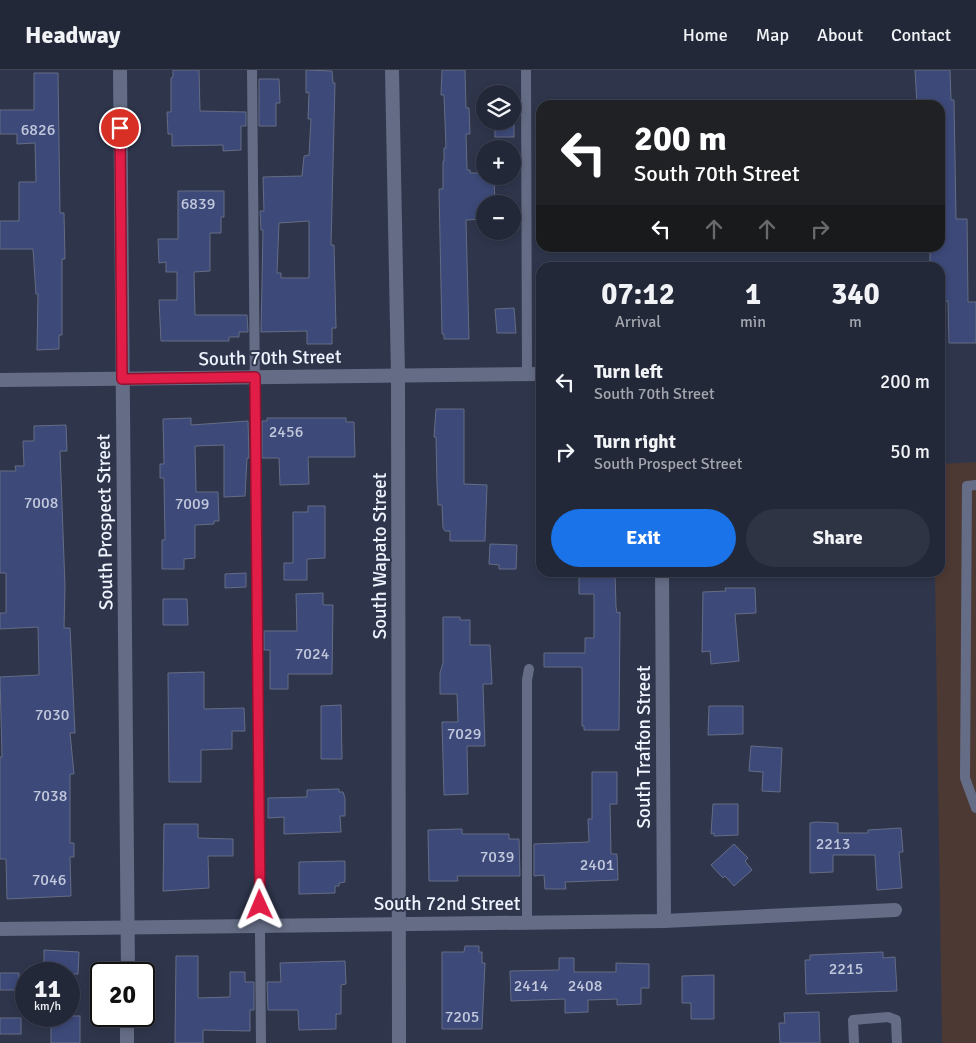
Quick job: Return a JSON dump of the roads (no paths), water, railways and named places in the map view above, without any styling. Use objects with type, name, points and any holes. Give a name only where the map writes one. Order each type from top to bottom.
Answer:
[{"type":"street","name":"South Prospect Street","points":[[120,70],[128,962]]},
{"type":"street","name":"South Wapato Street","points":[[392,70],[398,376],[399,1043]]},
{"type":"street","name":"South 70th Street","points":[[0,380],[534,374]]},
{"type":"street","name":"South Trafton Street","points":[[662,577],[664,921]]},
{"type":"street","name":"South 72nd Street","points":[[0,929],[664,921],[895,910]]},
{"type":"street","points":[[127,1043],[128,1027]]},
{"type":"lane","points":[[252,70],[261,1043]]},
{"type":"lane","points":[[526,70],[534,374]]},
{"type":"lane","points":[[976,484],[967,486],[965,778],[976,808]]},
{"type":"lane","points":[[527,922],[527,680],[529,669]]},
{"type":"lane","points":[[854,1043],[853,1020],[888,1017],[896,1020],[897,1043]]}]
